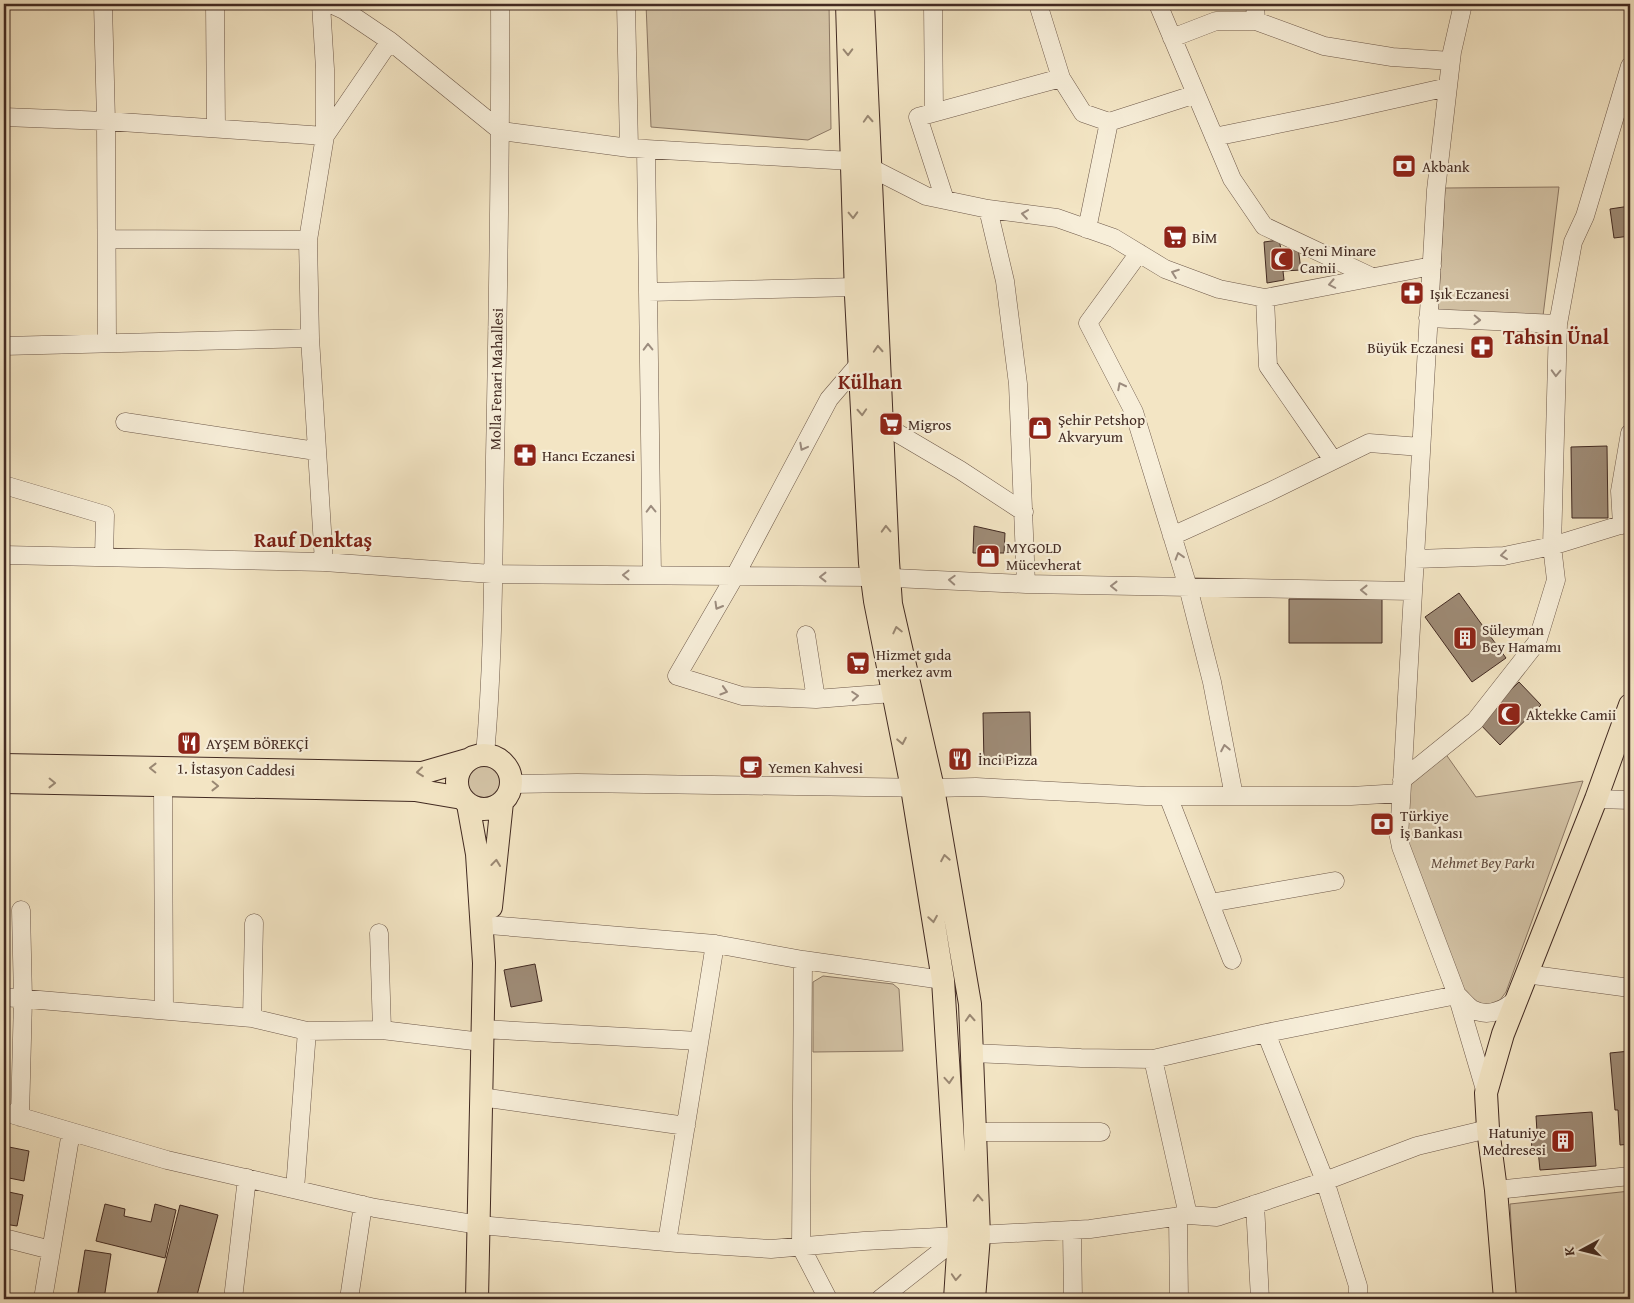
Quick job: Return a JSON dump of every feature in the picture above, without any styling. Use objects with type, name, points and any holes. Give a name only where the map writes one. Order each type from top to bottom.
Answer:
[{"type":"main road","points":[[847,4],[882,424],[880,577]]},
{"type":"main road","points":[[863,4],[861,164],[856,286],[859,364],[880,577],[891,604],[902,693],[970,1004],[975,1132],[969,1236],[955,1299]]},
{"type":"main road","points":[[1505,1299],[1486,1093],[1503,1034],[1596,799],[1630,705]]},
{"type":"main road","points":[[477,1299],[484,963],[477,854],[465,801],[458,791],[458,774],[462,766],[476,757],[494,756],[507,767],[510,775],[484,963]]},
{"type":"main road","name":"1. İstasyon Caddesi","points":[[4,765],[422,773],[476,757]]},
{"type":"main road","name":"1. İstasyon Caddesi","points":[[4,782],[415,790],[465,801]]},
{"type":"main road","points":[[922,788],[974,1299]]},
{"type":"main road","points":[[465,801],[482,809],[496,806],[507,793]]},
{"type":"street","points":[[103,4],[106,121],[107,343]]},
{"type":"street","points":[[215,4],[216,128]]},
{"type":"street","points":[[322,4],[326,69],[325,136],[308,240],[310,338],[324,562]]},
{"type":"street","name":"Molla Fenari Mahallesi","points":[[476,757],[490,708],[501,131],[500,4]]},
{"type":"street","points":[[626,4],[648,292],[652,576]]},
{"type":"street","points":[[933,4],[934,112]]},
{"type":"street","points":[[1038,4],[1061,78],[1083,113],[1109,122],[1196,94]]},
{"type":"street","points":[[1158,4],[1232,179],[1264,226],[1372,277]]},
{"type":"street","points":[[1463,4],[1451,61],[1436,190],[1399,836],[1401,847],[1457,995],[1486,1093]]},
{"type":"street","points":[[340,6],[390,41],[501,131],[638,148],[861,164],[926,196],[988,209],[1057,218],[1114,238],[1165,269],[1219,288],[1265,298],[1432,266]]},
{"type":"street","points":[[1172,38],[1216,21],[1256,12],[1324,46],[1392,57],[1451,61]]},
{"type":"street","points":[[325,136],[390,41]]},
{"type":"street","points":[[507,793],[576,783],[922,788],[976,787],[1168,796],[1351,796],[1402,787],[1475,721],[1537,642],[1556,580],[1552,546],[1558,324],[1573,242],[1585,216],[1630,66]]},
{"type":"street","points":[[945,200],[918,117],[1061,78]]},
{"type":"street","points":[[1214,137],[1448,87]]},
{"type":"street","points":[[4,117],[106,121],[325,136]]},
{"type":"street","points":[[1087,229],[1109,122]]},
{"type":"street","points":[[988,209],[1004,282],[1018,384],[1026,584]]},
{"type":"street","points":[[106,239],[308,240]]},
{"type":"street","points":[[1139,253],[1088,323],[1134,412],[1188,587],[1212,682],[1234,796]]},
{"type":"street","points":[[648,292],[856,286]]},
{"type":"street","points":[[1265,298],[1268,366],[1333,460]]},
{"type":"street","points":[[1428,318],[1558,324]]},
{"type":"street","points":[[4,346],[310,338]]},
{"type":"street","points":[[859,364],[829,399],[735,576],[677,676],[742,696],[816,699],[902,693]]},
{"type":"street","points":[[125,422],[316,452]]},
{"type":"street","points":[[882,424],[960,470],[1024,512]]},
{"type":"street","points":[[1415,558],[1504,556],[1552,546],[1626,523],[1620,491],[1630,433]]},
{"type":"street","points":[[1172,536],[1369,443],[1421,447]]},
{"type":"street","points":[[4,485],[105,514],[104,557]]},
{"type":"street","points":[[4,555],[324,562],[492,574],[880,577],[1026,584],[1413,591]]},
{"type":"street","points":[[806,634],[816,699]]},
{"type":"street","points":[[164,785],[164,1010]]},
{"type":"street","points":[[1168,796],[1232,960]]},
{"type":"street","points":[[1596,799],[1630,800]]},
{"type":"street","points":[[1210,903],[1335,881]]},
{"type":"street","points":[[22,910],[23,998],[12,1114],[167,1160],[363,1205],[479,1225],[667,1242],[771,1249],[864,1241],[1072,1230],[1183,1216],[1217,1217],[1325,1181],[1417,1146],[1488,1129]]},
{"type":"street","points":[[252,1018],[254,923]]},
{"type":"street","points":[[489,925],[715,944],[803,960],[943,980]]},
{"type":"street","points":[[380,933],[382,1030]]},
{"type":"street","points":[[667,1242],[715,944]]},
{"type":"street","points":[[803,960],[801,1246],[828,1299]]},
{"type":"street","points":[[1526,974],[1630,988]]},
{"type":"street","points":[[1457,995],[1471,1008],[1480,1012],[1497,1012],[1506,1008],[1516,999]]},
{"type":"street","points":[[972,1053],[1153,1059],[1266,1033],[1457,995]]},
{"type":"street","points":[[4,997],[252,1018],[307,1031],[382,1030],[482,1036],[699,1041]]},
{"type":"street","points":[[295,1189],[307,1031]]},
{"type":"street","points":[[1266,1033],[1325,1181],[1358,1286],[1358,1299]]},
{"type":"street","points":[[1153,1059],[1183,1216],[1178,1299]]},
{"type":"street","points":[[481,1098],[686,1126]]},
{"type":"street","points":[[43,1299],[71,1132]]},
{"type":"street","points":[[975,1132],[1101,1132]]},
{"type":"street","points":[[1496,1190],[1630,1176]]},
{"type":"street","points":[[234,1299],[247,1178]]},
{"type":"street","points":[[1255,1204],[1260,1299]]},
{"type":"street","points":[[349,1299],[363,1205]]},
{"type":"street","points":[[1072,1230],[1073,1299]]},
{"type":"street","points":[[880,1299],[969,1236]]},
{"type":"street","points":[[4,1238],[51,1250]]},
{"type":"green space","points":[[646,4],[829,4],[831,129],[808,140],[651,127]]},
{"type":"green space","points":[[1559,187],[1543,316],[1438,311],[1445,188]]},
{"type":"green space","name":"Mehmet Bey Parkı","points":[[1445,753],[1476,797],[1583,781],[1506,992],[1500,1000],[1484,1006],[1465,998],[1403,835],[1407,783]]},
{"type":"green space","points":[[483,765],[496,770],[501,783],[496,796],[483,801],[470,796],[465,783],[470,770]]},
{"type":"green space","points":[[823,976],[893,984],[899,989],[903,1051],[813,1052],[813,982]]},
{"type":"green space","points":[[1630,1191],[1630,1299],[1515,1299],[1510,1204]]},
{"type":"building","points":[[1630,206],[1630,236],[1614,238],[1610,209]]},
{"type":"building","name":"Yeni Minare Camii","points":[[1279,240],[1281,249],[1298,247],[1301,270],[1283,271],[1284,280],[1267,283],[1264,242]]},
{"type":"building","points":[[1607,446],[1608,518],[1572,518],[1571,447]]},
{"type":"building","points":[[974,526],[1005,533],[1004,553],[973,553]]},
{"type":"building","name":"Süleyman Bey Hamamı","points":[[1459,593],[1506,658],[1472,682],[1425,617]]},
{"type":"building","points":[[1289,599],[1382,599],[1382,643],[1289,643]]},
{"type":"building","name":"Aktekke Camii","points":[[1519,682],[1541,705],[1500,745],[1478,722]]},
{"type":"building","points":[[1030,712],[1031,763],[984,764],[983,713]]},
{"type":"building","points":[[535,964],[542,1001],[511,1007],[504,970]]},
{"type":"building","points":[[1630,1051],[1630,1144],[1620,1145],[1618,1110],[1615,1110],[1610,1053]]},
{"type":"building","name":"Hatuniye Medresesi","points":[[1592,1112],[1596,1166],[1540,1170],[1538,1150],[1532,1151],[1531,1133],[1537,1132],[1536,1116]]},
{"type":"building","points":[[4,1146],[29,1151],[24,1181],[4,1177]]},
{"type":"building","points":[[4,1191],[23,1195],[17,1226],[4,1224]]},
{"type":"building","points":[[105,1204],[125,1209],[124,1216],[151,1222],[155,1204],[176,1210],[165,1258],[96,1241]]},
{"type":"building","points":[[180,1205],[218,1215],[196,1299],[156,1299]]},
{"type":"building","points":[[85,1250],[111,1254],[104,1299],[77,1299]]},
{"type":"place","name":"Akbank","points":[[1404,166]]},
{"type":"place","name":"BİM","points":[[1175,237]]},
{"type":"place","name":"Yeni Minare Camii","points":[[1282,259]]},
{"type":"place","name":"Işık Eczanesi","points":[[1412,293]]},
{"type":"place","name":"Büyük Eczanesi","points":[[1482,347]]},
{"type":"place","name":"Migros","points":[[891,424]]},
{"type":"place","name":"Şehir Petshop Akvaryum","points":[[1040,428]]},
{"type":"place","name":"Hancı Eczanesi","points":[[525,455]]},
{"type":"place","name":"MYGOLD Mücevherat","points":[[988,556]]},
{"type":"place","name":"Süleyman Bey Hamamı","points":[[1465,638]]},
{"type":"place","name":"Hizmet gıda merkez avm","points":[[858,663]]},
{"type":"place","name":"Aktekke Camii","points":[[1509,714]]},
{"type":"place","name":"AYŞEM BÖREKÇİ","points":[[189,743]]},
{"type":"place","name":"İnci Pizza","points":[[960,759]]},
{"type":"place","name":"Yemen Kahvesi","points":[[751,767]]},
{"type":"place","name":"Türkiye İş Bankası","points":[[1382,824]]},
{"type":"place","name":"Hatuniye Medresesi","points":[[1563,1141]]},
{"type":"district","name":"Tahsin Ünal","points":[[1556,336]]},
{"type":"district","name":"Külhan","points":[[870,381]]},
{"type":"district","name":"Rauf Denktaş","points":[[313,539]]}]
